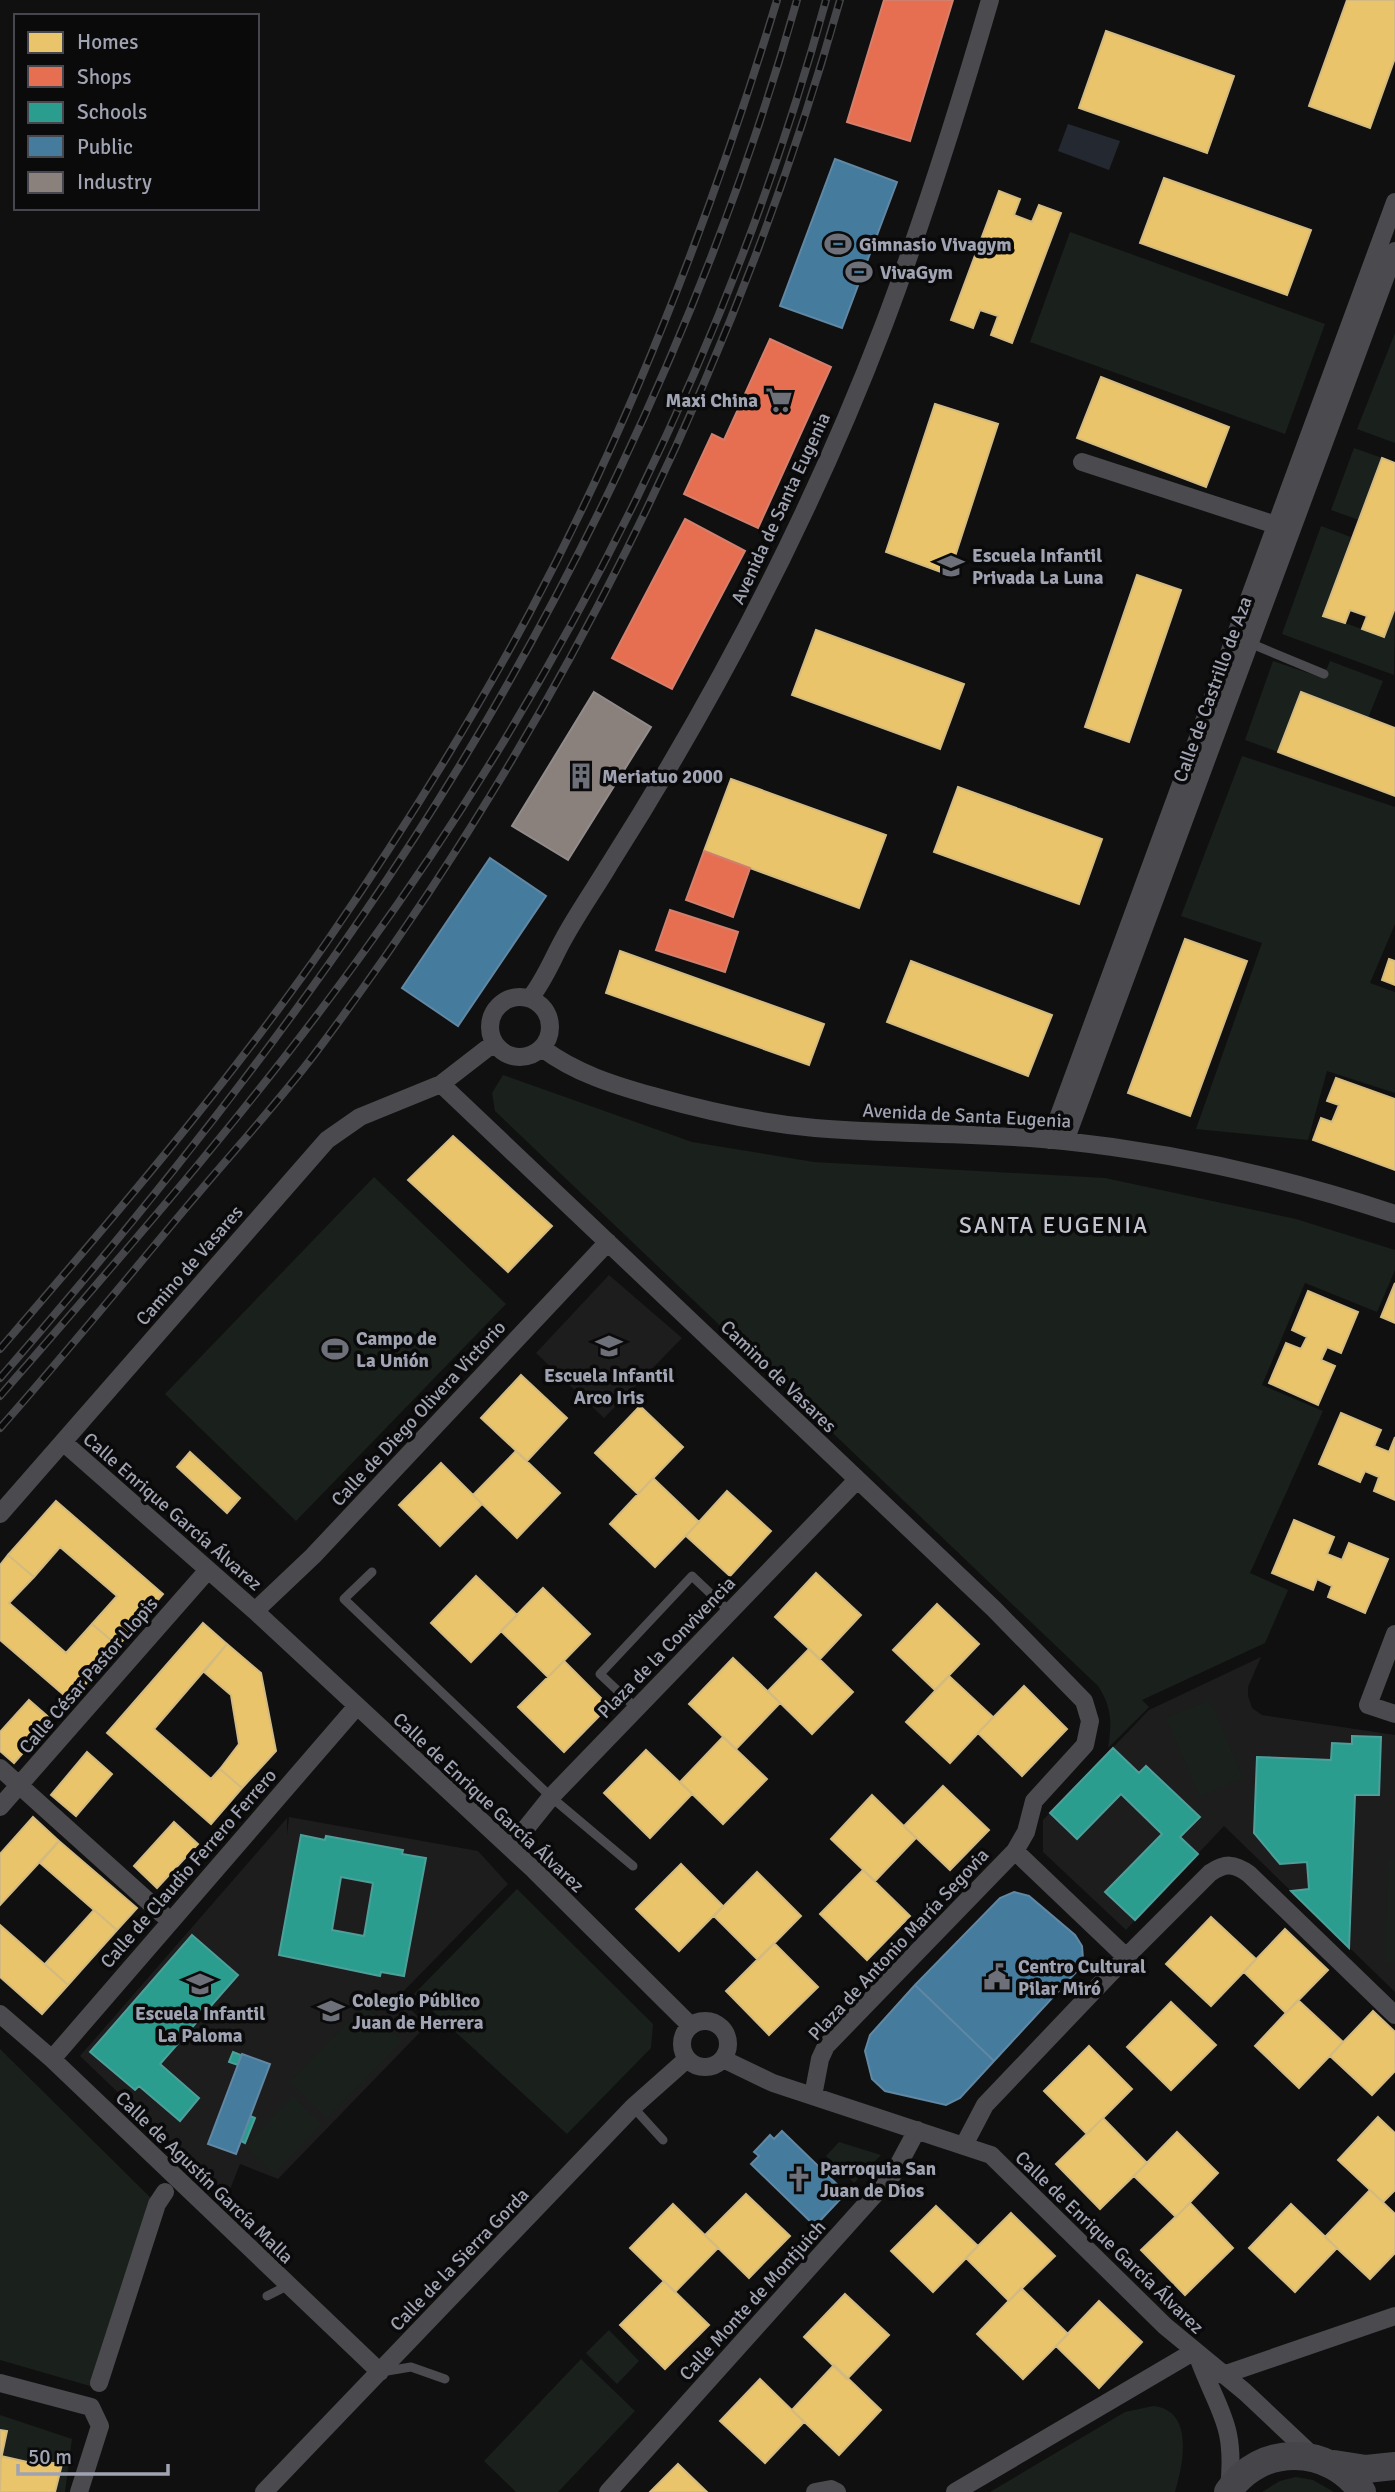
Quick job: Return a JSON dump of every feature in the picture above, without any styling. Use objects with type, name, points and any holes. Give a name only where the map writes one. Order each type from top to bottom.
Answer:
[{"type":"main road","points":[[1229,2491],[1250,2470],[1269,2460],[1292,2455],[1367,2469],[1395,2466]]},
{"type":"main road","points":[[1323,2460],[1346,2472],[1362,2492]]},
{"type":"street","name":"Avenida de Santa Eugenia","points":[[530,998],[542,984],[574,921],[685,743],[797,527],[857,391],[913,248],[948,145],[990,0]]},
{"type":"street","name":"Calle de Castrillo de Aza","points":[[1058,1140],[1276,525],[1395,202]]},
{"type":"street","name":"Calle de Castrillo de Aza","points":[[1058,1140],[1252,644],[1395,251]]},
{"type":"street","points":[[1082,462],[1276,525]]},
{"type":"street","points":[[518,996],[530,998],[545,1011],[550,1035],[542,1048],[521,1059],[510,1057],[494,1043],[489,1030],[495,1008],[504,1000],[518,996]]},
{"type":"street","name":"Camino de Vasares","points":[[0,1514],[327,1139],[360,1117],[441,1084],[494,1043]]},
{"type":"street","name":"Avenida de Santa Eugenia","points":[[542,1048],[585,1074],[627,1089],[695,1108],[751,1119],[830,1129],[1058,1140],[1138,1150],[1266,1176],[1395,1214]]},
{"type":"street","name":"Camino de Vasares","points":[[441,1084],[994,1609],[1084,1701],[1090,1721],[1085,1745],[1034,1801],[1026,1832],[1015,1851]]},
{"type":"street","name":"Calle de Diego Olivera Victorio","points":[[255,1611],[313,1556],[608,1242]]},
{"type":"street","name":"Calle Enrique García Álvarez","points":[[63,1442],[255,1611]]},
{"type":"street","name":"Plaza de la Convivencia","points":[[510,1847],[551,1797],[857,1480]]},
{"type":"street","name":"Calle César Pastor Llopis","points":[[0,1807],[208,1570]]},
{"type":"street","name":"Calle de Enrique García Álvarez","points":[[255,1611],[510,1847],[691,2026]]},
{"type":"street","points":[[1395,1634],[1368,1705],[1395,1714]]},
{"type":"street","name":"Calle de Claudio Ferrero Ferrero","points":[[52,2059],[169,1920],[357,1706]]},
{"type":"street","points":[[0,1768],[169,1920]]},
{"type":"street","name":"Plaza de Antonio María Segovia","points":[[813,2096],[825,2046],[1015,1851],[1126,1957]]},
{"type":"street","points":[[964,2145],[985,2105],[1126,1957],[1210,1873],[1221,1866],[1232,1864],[1249,1874],[1395,2015]]},
{"type":"street","name":"Calle de Agustín García Malla","points":[[0,2014],[52,2059],[380,2372]]},
{"type":"street","points":[[712,2022],[724,2031],[728,2045],[723,2059],[705,2067],[687,2059],[683,2038],[691,2026],[712,2022]]},
{"type":"street","name":"Calle de la Sierra Gorda","points":[[264,2492],[633,2108],[687,2059]]},
{"type":"street","name":"Calle de Enrique García Álvarez","points":[[723,2059],[773,2083],[991,2155],[1196,2354],[955,2492]]},
{"type":"street","name":"Calle Monte de Montjuich","points":[[608,2492],[894,2173],[917,2130]]},
{"type":"street","points":[[99,2383],[157,2204],[165,2192]]},
{"type":"street","points":[[1223,2375],[1395,2316]]},
{"type":"street","points":[[1196,2354],[1323,2460]]},
{"type":"street","points":[[1196,2354],[1229,2430],[1233,2460],[1229,2491]]},
{"type":"street","points":[[0,2383],[91,2407],[100,2426],[79,2492]]},
{"type":"street","points":[[816,2492],[831,2489],[837,2492]]},
{"type":"lane","points":[[1252,644],[1324,674]]},
{"type":"lane","points":[[372,1572],[344,1599],[551,1797],[633,1866]]},
{"type":"lane","points":[[637,1709],[600,1674],[692,1576],[730,1612]]},
{"type":"lane","points":[[633,2108],[663,2140]]},
{"type":"lane","points":[[267,2296],[289,2285]]},
{"type":"lane","points":[[380,2372],[411,2367],[445,2379]]},
{"type":"shaded area","points":[[1068,124],[1120,141],[1109,170],[1058,151]]},
{"type":"shaded area","points":[[1070,232],[1325,324],[1285,434],[1030,342]]},
{"type":"shaded area","points":[[1395,333],[1395,443],[1357,429]]},
{"type":"shaded area","points":[[1354,448],[1382,458],[1359,520],[1331,510]]},
{"type":"shaded area","points":[[1321,526],[1351,537],[1323,615],[1384,637],[1395,608],[1394,675],[1282,634]]},
{"type":"shaded area","points":[[1273,661],[1323,678],[1330,661],[1383,681],[1368,718],[1301,692],[1278,752],[1245,740]]},
{"type":"shaded area","points":[[1242,756],[1395,807],[1395,924],[1370,983],[1395,992],[1395,1093],[1327,1071],[1308,1140],[1196,1129],[1262,943],[1181,916]]},
{"type":"shaded area","points":[[503,1075],[692,1142],[814,1162],[1105,1178],[1296,1219],[1395,1250],[1395,1270],[1377,1312],[1305,1283],[1262,1385],[1323,1411],[1250,1573],[1288,1590],[1265,1643],[1142,1700],[1149,1707],[1108,1748],[1110,1716],[1098,1686],[495,1111],[492,1093]]},
{"type":"shaded area","name":"Campo de La Unión","points":[[374,1177],[506,1304],[296,1521],[165,1394]]},
{"type":"shaded area","name":"Escuela Infantil Arco Iris","points":[[609,1275],[682,1338],[604,1418],[536,1353]]},
{"type":"shaded area","points":[[1261,1657],[1248,1687],[1248,1696],[1252,1708],[1262,1715],[1395,1735],[1395,1992],[1224,1826],[1126,1930],[1043,1852],[1043,1820],[1149,1710]]},
{"type":"shaded area","points":[[1210,1700],[1243,1778],[1200,1796],[1166,1718]]},
{"type":"shaded area","name":"Colegio Público Juan de Herrera","points":[[289,1817],[478,1851],[508,1884],[398,1997],[427,2025],[278,2179],[240,2164],[227,2197],[80,2056],[287,1818],[287,1835]]},
{"type":"shaded area","points":[[1389,1860],[1395,1860],[1395,1962],[1385,1962]]},
{"type":"shaded area","points":[[517,1889],[653,2024],[651,2048],[567,2134],[414,1994]]},
{"type":"shaded area","points":[[365,2005],[402,2041],[327,2118],[290,2082]]},
{"type":"shaded area","points":[[0,2049],[157,2204],[97,2388],[0,2360]]},
{"type":"shaded area","points":[[293,2096],[322,2124],[274,2174],[245,2146]]},
{"type":"shaded area","points":[[839,2142],[881,2155],[854,2183],[826,2156]]},
{"type":"shaded area","points":[[609,2330],[639,2361],[617,2384],[586,2353]]},
{"type":"shaded area","points":[[581,2359],[635,2411],[558,2492],[516,2492],[484,2461]]},
{"type":"shaded area","points":[[1153,2406],[1166,2410],[1175,2417],[1181,2428],[1183,2454],[1175,2492],[990,2492],[1125,2412]]},
{"type":"shaded area","points":[[0,2415],[72,2439],[65,2492],[0,2492]]},
{"type":"shaded area","points":[[1296,2477],[1313,2480],[1334,2492],[1262,2492],[1280,2481]]},
{"type":"building: Homes","points":[[1347,0],[1395,0],[1395,58],[1370,128],[1309,106]]},
{"type":"building: Homes","points":[[1106,31],[1234,76],[1207,153],[1079,108]]},
{"type":"building: Homes","points":[[1164,178],[1311,230],[1287,295],[1140,243]]},
{"type":"building: Homes","points":[[999,191],[1020,199],[1014,215],[1032,222],[1039,205],[1061,213],[1012,343],[991,335],[998,316],[980,310],[973,328],[951,320]]},
{"type":"building: Homes","points":[[1101,377],[1229,427],[1206,487],[1077,438]]},
{"type":"building: Homes","points":[[935,404],[998,424],[949,575],[886,552]]},
{"type":"building: Homes","points":[[1382,458],[1395,463],[1395,608],[1384,637],[1362,629],[1367,616],[1350,610],[1345,623],[1323,616]]},
{"type":"building: Homes","points":[[1137,575],[1181,590],[1129,742],[1085,727]]},
{"type":"building: Homes","points":[[816,630],[964,684],[940,749],[792,695]]},
{"type":"building: Homes","points":[[1301,692],[1395,728],[1395,796],[1278,752]]},
{"type":"building: Homes","points":[[731,779],[886,835],[859,908],[704,851]]},
{"type":"building: Homes","points":[[958,787],[1102,839],[1079,904],[934,852]]},
{"type":"building: Homes","points":[[1185,939],[1247,961],[1190,1116],[1128,1093]]},
{"type":"building: Homes","points":[[620,951],[824,1024],[809,1065],[606,993]]},
{"type":"building: Homes","points":[[1389,959],[1395,961],[1395,985],[1382,980]]},
{"type":"building: Homes","points":[[911,961],[1052,1015],[1028,1076],[887,1022]]},
{"type":"building: Homes","points":[[1336,1078],[1395,1099],[1395,1170],[1313,1140],[1321,1118],[1332,1122],[1339,1105],[1327,1101]]},
{"type":"building: Homes","points":[[453,1136],[552,1226],[508,1272],[408,1180]]},
{"type":"building: Homes","points":[[1395,1283],[1395,1323],[1381,1317]]},
{"type":"building: Homes","points":[[1308,1291],[1358,1312],[1341,1353],[1327,1347],[1321,1360],[1335,1366],[1318,1405],[1269,1383],[1286,1343],[1301,1349],[1307,1337],[1292,1330]]},
{"type":"building: Homes","points":[[521,1375],[567,1418],[527,1461],[481,1418]]},
{"type":"building: Homes","points":[[640,1406],[683,1447],[638,1494],[595,1453]]},
{"type":"building: Homes","points":[[1341,1413],[1381,1430],[1374,1446],[1389,1452],[1395,1437],[1395,1500],[1374,1491],[1379,1477],[1365,1471],[1360,1482],[1319,1464]]},
{"type":"building: Homes","points":[[516,1451],[560,1493],[517,1538],[473,1495]]},
{"type":"building: Homes","points":[[190,1452],[240,1498],[227,1513],[177,1467]]},
{"type":"building: Homes","points":[[441,1463],[482,1504],[440,1546],[399,1505]]},
{"type":"building: Homes","points":[[653,1478],[699,1522],[655,1567],[610,1524]]},
{"type":"building: Homes","points":[[727,1491],[771,1531],[730,1576],[686,1536]]},
{"type":"building: Homes","points":[[56,1501],[163,1594],[118,1646],[92,1624],[117,1596],[60,1547],[34,1577],[8,1555]]},
{"type":"building: Homes","points":[[1294,1520],[1334,1537],[1327,1554],[1342,1560],[1349,1543],[1388,1559],[1365,1613],[1328,1597],[1332,1586],[1317,1579],[1313,1590],[1272,1573]]},
{"type":"building: Homes","points":[[8,1555],[34,1577],[9,1603],[66,1653],[92,1624],[118,1646],[71,1701],[0,1640],[0,1565]]},
{"type":"building: Homes","points":[[816,1573],[861,1615],[820,1659],[775,1617]]},
{"type":"building: Homes","points":[[476,1576],[517,1615],[471,1662],[431,1623]]},
{"type":"building: Homes","points":[[543,1588],[590,1634],[548,1677],[501,1631]]},
{"type":"building: Homes","points":[[937,1604],[979,1644],[935,1690],[893,1650]]},
{"type":"building: Homes","points":[[203,1623],[227,1644],[154,1729],[211,1779],[220,1769],[242,1788],[211,1824],[107,1733]]},
{"type":"building: Homes","points":[[227,1644],[261,1673],[276,1751],[242,1788],[220,1769],[239,1744],[231,1695],[204,1672]]},
{"type":"building: Homes","points":[[809,1649],[853,1692],[812,1734],[768,1691]]},
{"type":"building: Homes","points":[[733,1658],[780,1703],[736,1749],[689,1704]]},
{"type":"building: Homes","points":[[564,1661],[609,1706],[564,1752],[518,1707]]},
{"type":"building: Homes","points":[[949,1676],[993,1717],[950,1763],[906,1722]]},
{"type":"building: Homes","points":[[1024,1686],[1067,1729],[1022,1776],[978,1733]]},
{"type":"building: Homes","points":[[29,1700],[52,1720],[14,1763],[0,1751],[0,1732]]},
{"type":"building: Homes","points":[[723,1737],[767,1779],[723,1824],[680,1782]]},
{"type":"building: Homes","points":[[646,1750],[692,1794],[650,1838],[604,1793]]},
{"type":"building: Homes","points":[[87,1752],[112,1774],[76,1816],[51,1795]]},
{"type":"building: Homes","points":[[943,1786],[989,1830],[950,1870],[904,1826]]},
{"type":"building: Homes","points":[[872,1795],[916,1838],[875,1881],[831,1839]]},
{"type":"building: Homes","points":[[33,1817],[59,1841],[0,1905],[0,1854]]},
{"type":"building: Homes","points":[[174,1822],[198,1844],[157,1888],[134,1866]]},
{"type":"building: Homes","points":[[59,1841],[137,1908],[117,1930],[40,1863]]},
{"type":"building: Homes","points":[[681,1864],[723,1906],[679,1951],[636,1909]]},
{"type":"building: Homes","points":[[863,1870],[910,1916],[867,1960],[820,1914]]},
{"type":"building: Homes","points":[[757,1872],[801,1916],[758,1960],[714,1916]]},
{"type":"building: Homes","points":[[94,1910],[117,1930],[68,1985],[45,1964]]},
{"type":"building: Homes","points":[[1211,1917],[1256,1959],[1211,2006],[1166,1964]]},
{"type":"building: Homes","points":[[0,1925],[68,1985],[42,2014],[0,1977]]},
{"type":"building: Homes","points":[[1285,1929],[1328,1970],[1286,2013],[1244,1972]]},
{"type":"building: Homes","points":[[774,1943],[818,1987],[769,2035],[726,1991]]},
{"type":"building: Homes","points":[[1298,2000],[1343,2042],[1299,2088],[1255,2046]]},
{"type":"building: Homes","points":[[1171,2002],[1216,2045],[1171,2090],[1127,2047]]},
{"type":"building: Homes","points":[[1373,2011],[1395,2032],[1395,2071],[1372,2095],[1330,2056]]},
{"type":"building: Homes","points":[[1089,2046],[1132,2089],[1087,2134],[1044,2091]]},
{"type":"building: Homes","points":[[1378,2117],[1395,2133],[1395,2190],[1383,2202],[1338,2160]]},
{"type":"building: Homes","points":[[1103,2118],[1147,2163],[1100,2209],[1056,2164]]},
{"type":"building: Homes","points":[[1177,2132],[1218,2173],[1176,2217],[1134,2176]]},
{"type":"building: Homes","points":[[1370,2190],[1395,2214],[1395,2253],[1370,2279],[1325,2237]]},
{"type":"building: Homes","points":[[746,2194],[790,2236],[749,2278],[705,2235]]},
{"type":"building: Homes","points":[[1190,2203],[1233,2248],[1185,2295],[1141,2250]]},
{"type":"building: Homes","points":[[673,2204],[718,2248],[675,2292],[630,2248]]},
{"type":"building: Homes","points":[[1291,2204],[1337,2248],[1295,2292],[1249,2248]]},
{"type":"building: Homes","points":[[936,2206],[978,2246],[933,2292],[891,2251]]},
{"type":"building: Homes","points":[[1011,2213],[1055,2256],[1009,2301],[966,2258]]},
{"type":"building: Homes","points":[[664,2281],[709,2325],[665,2369],[620,2325]]},
{"type":"building: Homes","points":[[1021,2288],[1068,2334],[1023,2379],[977,2334]]},
{"type":"building: Homes","points":[[845,2294],[889,2335],[847,2379],[804,2337]]},
{"type":"building: Homes","points":[[1099,2301],[1142,2342],[1099,2388],[1056,2346]]},
{"type":"building: Homes","points":[[834,2365],[881,2410],[839,2455],[792,2410]]},
{"type":"building: Homes","points":[[760,2379],[804,2422],[765,2463],[720,2421]]},
{"type":"building: Homes","points":[[0,2430],[7,2431],[0,2464]]},
{"type":"building: Homes","points":[[1,2456],[45,2466],[46,2462],[62,2464],[55,2492],[0,2492]]},
{"type":"building: Homes","points":[[678,2464],[707,2492],[650,2492]]},
{"type":"building: Shops","points":[[884,0],[953,0],[910,141],[847,122]]},
{"type":"building: Shops","name":"Maxi China","points":[[770,339],[831,367],[758,528],[684,494],[712,434],[724,440]]},
{"type":"building: Shops","points":[[685,519],[745,551],[672,689],[612,658]]},
{"type":"building: Shops","points":[[704,851],[750,868],[733,917],[686,900]]},
{"type":"building: Shops","points":[[670,910],[738,932],[725,972],[656,950]]},
{"type":"building: Schools","points":[[1352,1736],[1381,1737],[1379,1795],[1355,1795],[1349,1948],[1291,1891],[1309,1889],[1307,1862],[1280,1864],[1254,1833],[1257,1757],[1331,1760],[1332,1743],[1352,1744]]},
{"type":"building: Schools","points":[[1113,1748],[1139,1773],[1146,1766],[1200,1817],[1180,1837],[1198,1854],[1135,1920],[1105,1892],[1162,1834],[1121,1794],[1077,1839],[1050,1813]]},
{"type":"building: Schools","points":[[301,1835],[325,1840],[326,1836],[403,1850],[402,1854],[426,1858],[404,1976],[381,1972],[380,1976],[279,1955]],"holes":[[[341,1877],[373,1883],[364,1936],[332,1930]]]},
{"type":"building: Schools","points":[[192,1935],[238,1975],[160,2064],[199,2098],[180,2121],[139,2086],[135,2090],[90,2052]]},
{"type":"building: Schools","points":[[233,2052],[241,2055],[238,2065],[229,2062]]},
{"type":"building: Schools","points":[[250,2116],[255,2118],[245,2143],[241,2141]]},
{"type":"building: Public","name":"Gimnasio Vivagym","points":[[835,159],[897,182],[842,328],[780,306]]},
{"type":"building: Public","points":[[490,858],[546,896],[458,1026],[402,988]]},
{"type":"building: Public","name":"Centro Cultural Pilar Miró","points":[[1014,1892],[1029,1896],[1075,1935],[1082,1946],[1083,1959],[1079,1969],[994,2061],[915,1985],[1000,1898]]},
{"type":"building: Public","points":[[915,1985],[994,2061],[960,2098],[946,2105],[885,2091],[872,2079],[865,2051],[870,2035]]},
{"type":"building: Public","points":[[242,2054],[270,2064],[236,2154],[208,2144]]},
{"type":"building: Public","name":"Parroquia San Juan de Dios","points":[[782,2131],[846,2193],[815,2226],[751,2164],[759,2156],[754,2152],[770,2135],[774,2139]]},
{"type":"building: Industry","name":"Meriatuo 2000","points":[[594,692],[651,727],[568,860],[512,826]]},
{"type":"railway","points":[[0,1349],[168,1150],[288,996],[380,863],[482,698],[567,540],[636,390],[698,236],[777,0]]},
{"type":"railway","points":[[0,1378],[96,1266],[278,1035],[363,915],[432,810],[498,701],[560,589],[617,475],[670,358],[718,240],[760,120],[797,0]]},
{"type":"railway","points":[[0,1396],[188,1177],[322,1008],[440,842],[511,729],[577,614],[638,496],[694,375],[744,252],[788,127],[826,0]]},
{"type":"railway","points":[[0,1428],[314,1055],[400,935],[481,811],[556,683],[626,552],[689,417],[746,280],[796,141],[840,0]]},
{"type":"place","name":"Gimnasio Vivagym","points":[[838,244]]},
{"type":"place","name":"VivaGym","points":[[859,272]]},
{"type":"place","name":"Maxi China","points":[[779,400]]},
{"type":"place","name":"Escuela Infantil Privada La Luna","points":[[951,566]]},
{"type":"place","name":"Meriatuo 2000","points":[[581,776]]},
{"type":"place","name":"Escuela Infantil Arco Iris","points":[[609,1346]]},
{"type":"place","name":"Campo de La Unión","points":[[335,1349]]},
{"type":"place","name":"Centro Cultural Pilar Miró","points":[[997,1977]]},
{"type":"place","name":"Escuela Infantil La Paloma","points":[[200,1984]]},
{"type":"place","name":"Colegio Público Juan de Herrera","points":[[331,2011]]},
{"type":"place","name":"Parroquia San Juan de Dios","points":[[799,2179]]},
{"type":"district","name":"SANTA EUGENIA","points":[[1054,1225]]}]
